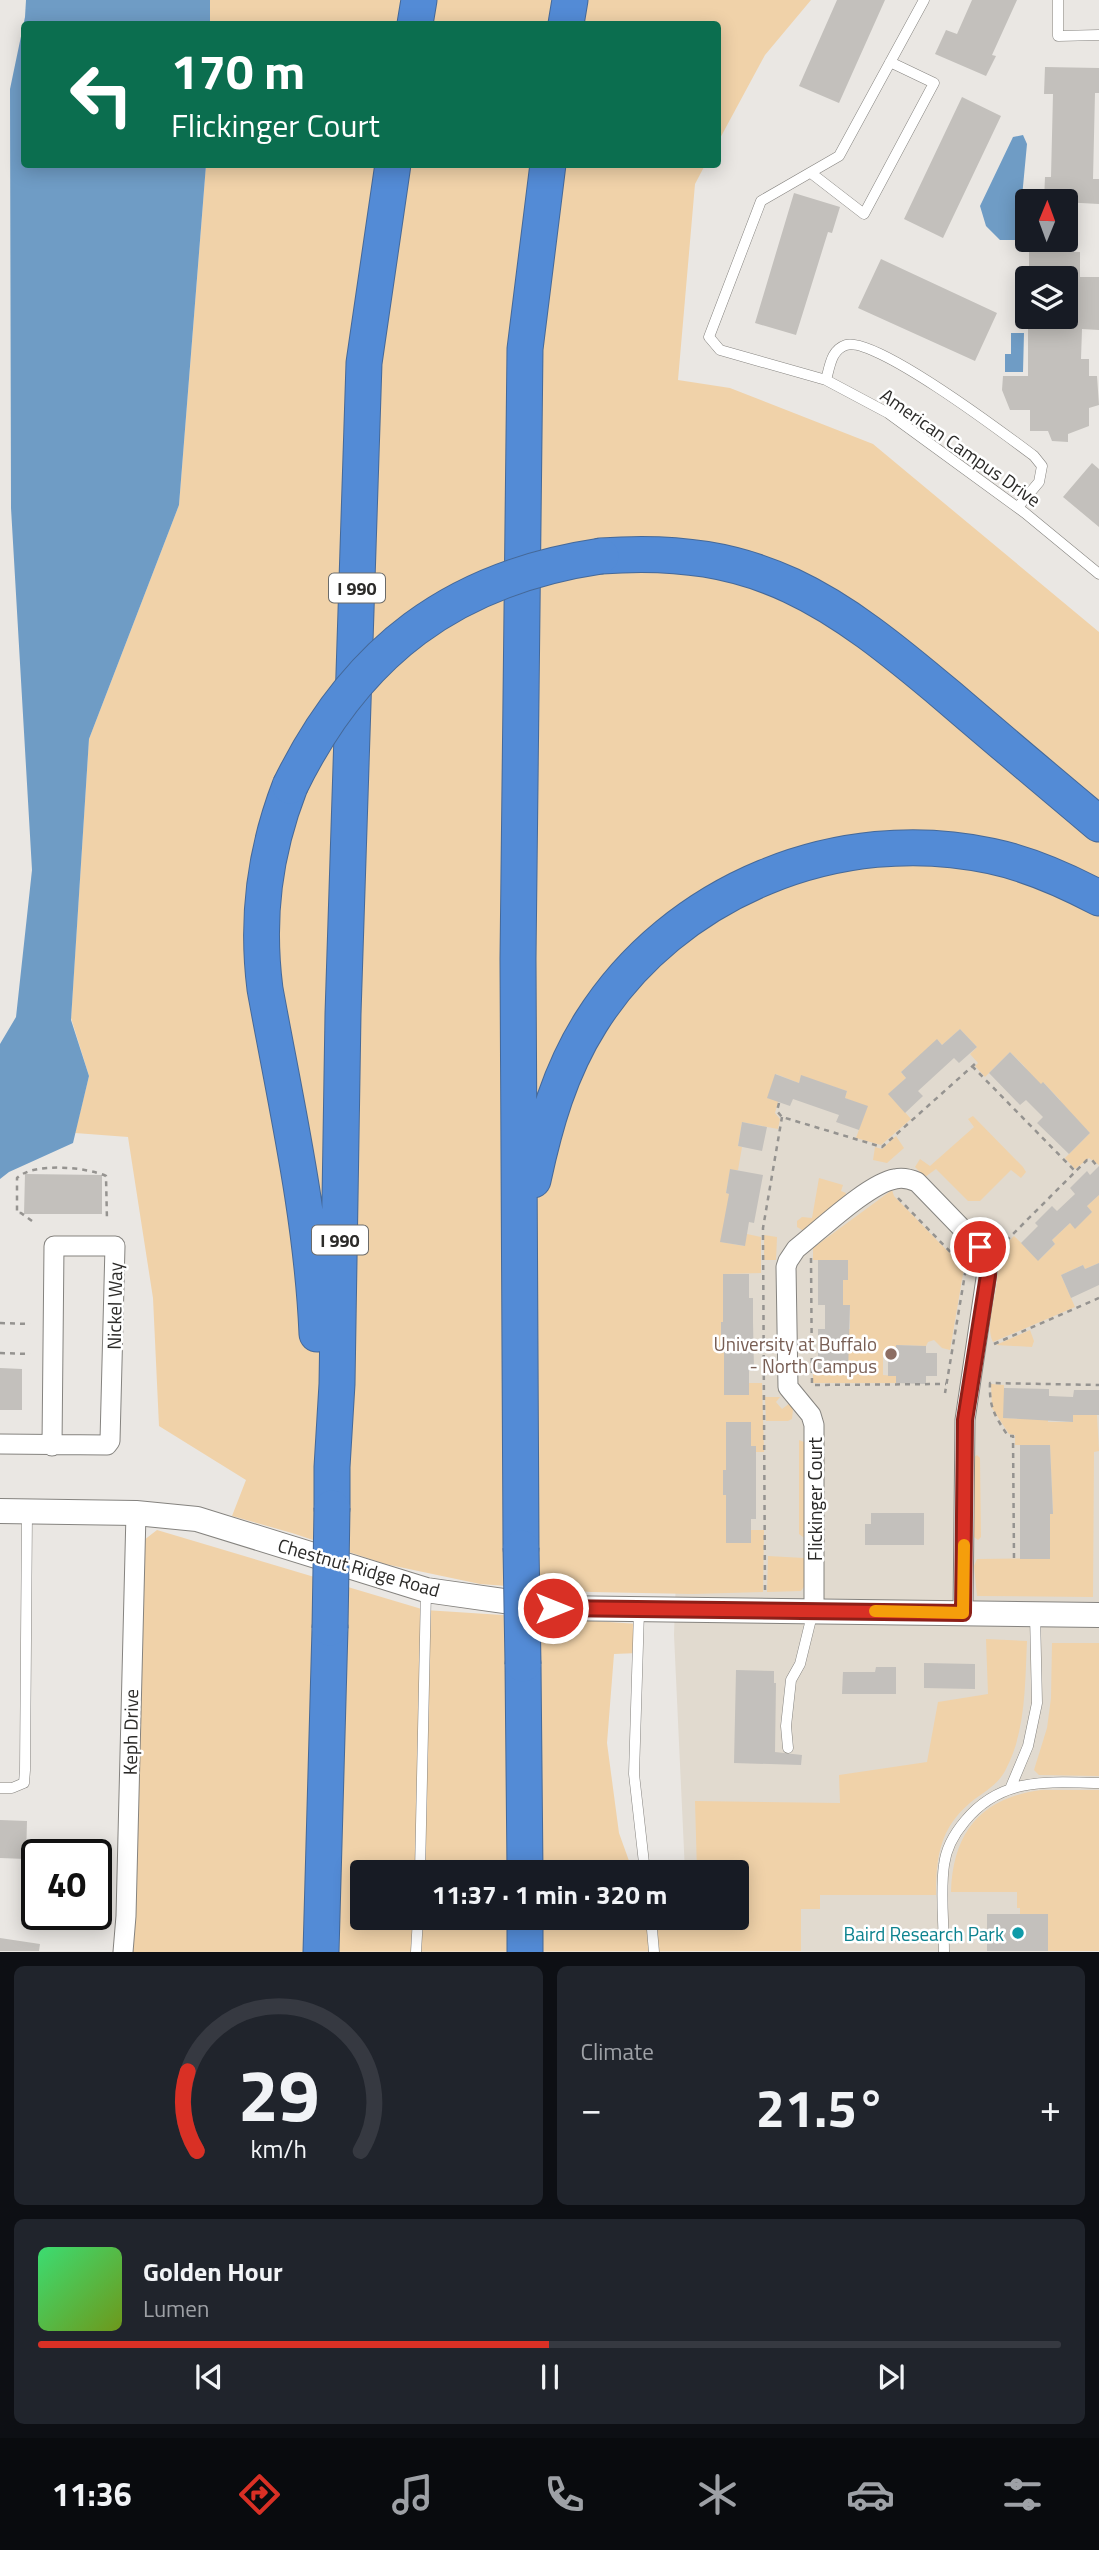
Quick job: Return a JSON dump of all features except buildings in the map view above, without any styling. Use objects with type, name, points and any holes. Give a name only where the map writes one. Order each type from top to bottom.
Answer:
[{"type":"highway","points":[[416,21],[419,0]]},
{"type":"highway","points":[[566,21],[570,0]]},
{"type":"highway","name":"I 990","points":[[321,1951],[332,1466],[337,1384],[344,1000],[364,363],[392,168]]},
{"type":"highway","points":[[525,1860],[519,1252],[520,700],[526,349],[548,168]]},
{"type":"highway","points":[[332,1466],[318,1352],[313,1263],[305,1199],[265,989],[261,914],[266,868],[290,786],[308,750],[339,702],[376,661],[427,620],[475,592],[516,575],[572,560],[601,556],[661,554],[709,560],[773,577],[823,601],[883,642],[1099,824]]},
{"type":"highway","points":[[519,1252],[547,1118],[566,1068],[581,1040],[618,984],[685,921],[712,903],[768,875],[808,862],[850,853],[909,847],[961,851],[1009,860],[1059,878],[1099,898]]},
{"type":"highway","points":[[525,1930],[526,1951]]},
{"type":"street","name":"Flickinger Court","points":[[814,1610],[814,1425],[811,1415],[788,1387],[786,1267],[792,1255],[874,1188],[891,1180],[908,1178],[917,1182],[980,1247],[986,1257],[988,1275],[965,1420],[963,1613]]},
{"type":"street","name":"Nickel Way","points":[[0,1444],[52,1446],[107,1445],[110,1441],[115,1246],[54,1246],[52,1446]]},
{"type":"street","name":"Chestnut Ridge Road","points":[[0,1511],[136,1513],[197,1519],[426,1590],[553,1608],[1099,1615]]},
{"type":"street","name":"Keph Drive","points":[[123,1951],[136,1513]]},
{"type":"lane","name":"American Campus Drive","points":[[924,0],[839,156],[761,201],[709,337],[720,350],[826,380],[888,413],[1018,507],[1099,574]]},
{"type":"lane","points":[[1058,0],[1058,36],[1099,35]]},
{"type":"lane","points":[[811,173],[863,214],[934,83],[890,62]]},
{"type":"lane","points":[[826,380],[834,353],[844,345],[855,343],[866,346],[908,369],[961,402],[1034,456],[1042,466],[1039,482],[1018,507]]},
{"type":"lane","points":[[0,1787],[12,1788],[24,1783],[27,1511]]},
{"type":"lane","points":[[420,1860],[426,1590]]},
{"type":"lane","points":[[639,1609],[634,1774],[644,1860]]},
{"type":"lane","points":[[788,1748],[786,1726],[791,1680],[800,1664],[814,1610]]},
{"type":"lane","points":[[1010,1789],[1028,1745],[1037,1703],[1035,1614]]},
{"type":"lane","points":[[944,1951],[944,1864],[948,1847],[958,1829],[972,1813],[988,1799],[1010,1789],[1046,1782],[1099,1783]]},
{"type":"lane","points":[[416,1951],[417,1930]]},
{"type":"lane","points":[[652,1930],[654,1951]]},
{"type":"path","points":[[779,1103],[777,1111],[782,1117],[882,1147],[976,1063]]},
{"type":"path","points":[[972,1066],[1075,1171]]},
{"type":"path","points":[[765,1594],[763,1228],[782,1117]]},
{"type":"path","points":[[994,1253],[1088,1160],[1097,1166]]},
{"type":"path","points":[[32,1222],[17,1213],[17,1178],[27,1170],[43,1168],[90,1170],[106,1176],[107,1221]]},
{"type":"path","points":[[895,1195],[966,1268],[945,1393]]},
{"type":"path","points":[[811,1238],[812,1385],[946,1384]]},
{"type":"path","points":[[994,1344],[1099,1297]]},
{"type":"path","points":[[0,1323],[30,1324]]},
{"type":"path","points":[[0,1353],[30,1353]]},
{"type":"path","points":[[1014,1558],[1013,1436],[1008,1436],[992,1411],[989,1383],[1099,1385]]},
{"type":"shaded area","points":[[210,0],[811,0],[765,55],[721,136],[721,21],[210,21]]},
{"type":"shaded area","points":[[206,168],[703,168],[695,184],[678,380],[730,388],[873,444],[1099,632],[1099,1165],[1089,1158],[1075,1169],[1065,1158],[1090,1133],[1076,1119],[1055,1105],[1060,1100],[1044,1083],[1038,1088],[1024,1066],[1010,1052],[985,1077],[975,1066],[978,1063],[970,1054],[977,1047],[960,1029],[942,1045],[938,1040],[901,1072],[906,1078],[889,1094],[911,1119],[881,1145],[856,1138],[867,1107],[845,1098],[847,1091],[801,1076],[799,1083],[776,1074],[778,1102],[775,1113],[780,1119],[778,1129],[742,1122],[738,1170],[730,1170],[726,1193],[733,1195],[721,1242],[744,1246],[747,1234],[761,1237],[761,1273],[724,1274],[723,1298],[728,1322],[721,1323],[721,1346],[728,1347],[724,1395],[749,1395],[749,1383],[762,1383],[764,1452],[756,1452],[756,1446],[751,1446],[751,1422],[726,1422],[726,1445],[731,1470],[723,1470],[723,1494],[731,1495],[726,1519],[726,1543],[751,1543],[751,1530],[764,1530],[763,1592],[591,1592],[480,1584],[385,1564],[232,1516],[246,1480],[159,1426],[153,1298],[128,1137],[75,1133],[89,1076],[71,1018],[89,739],[179,505]]},
{"type":"shaded area","name":"University at Buffalo - North Campus","points":[[1099,969],[1099,1951],[689,1951],[720,1930],[749,1930],[749,1860],[684,1860],[674,1635],[692,1114],[762,1009]]},
{"type":"shaded area","points":[[973,1116],[1026,1172],[1021,1178],[1011,1170],[980,1201],[968,1201],[936,1169],[925,1177],[915,1167],[920,1159],[930,1166],[974,1127],[968,1119]]},
{"type":"shaded area","points":[[896,1136],[904,1148],[887,1163],[873,1160],[875,1147],[882,1149]]},
{"type":"shaded area","points":[[819,1178],[843,1185],[841,1191],[846,1193],[844,1201],[804,1231],[797,1227],[797,1221],[802,1217],[812,1218]]},
{"type":"shaded area","points":[[892,1190],[894,1196],[964,1268],[950,1350],[942,1348],[934,1340],[926,1346],[896,1345],[896,1353],[883,1353],[883,1375],[896,1376],[896,1383],[813,1383],[813,1374],[848,1373],[843,1329],[850,1329],[850,1305],[843,1305],[843,1280],[848,1280],[848,1260],[813,1260],[813,1248]]},
{"type":"shaded area","points":[[1099,1195],[1099,1263],[1085,1269],[1083,1265],[1061,1275],[1075,1307],[993,1342],[990,1323],[997,1278],[995,1255],[1014,1236],[1039,1260],[1055,1244],[1052,1240],[1070,1223],[1075,1228],[1092,1212],[1087,1206]]},
{"type":"shaded area","points":[[764,1235],[777,1237],[776,1260],[764,1260]]},
{"type":"shaded area","points":[[1030,1330],[1034,1341],[1032,1347],[996,1345]]},
{"type":"shaded area","points":[[991,1384],[1004,1385],[1004,1418],[1023,1419],[1048,1414],[1048,1422],[1072,1422],[1073,1415],[1097,1415],[1099,1451],[1094,1452],[1093,1597],[977,1596],[974,1566],[977,1559],[1050,1558],[1050,1539],[1045,1538],[1045,1514],[1053,1514],[1050,1445],[1015,1445],[1015,1435],[1009,1434],[992,1408]]},
{"type":"shaded area","points":[[765,1397],[780,1397],[776,1402],[782,1409],[790,1403],[793,1409],[792,1419],[766,1421]]},
{"type":"shaded area","points":[[799,1440],[804,1442],[806,1535],[803,1537],[799,1534]]},
{"type":"shaded area","points":[[977,1455],[980,1458],[981,1537],[978,1540],[974,1537],[973,1458]]},
{"type":"shaded area","points":[[157,1530],[425,1610],[639,1624],[638,1653],[614,1654],[607,1743],[619,1833],[629,1860],[350,1860],[350,1930],[749,1930],[749,1860],[697,1860],[695,1801],[840,1803],[839,1775],[927,1762],[938,1702],[988,1694],[986,1639],[1027,1641],[1021,1723],[1006,1769],[991,1787],[961,1812],[946,1833],[939,1855],[936,1895],[820,1895],[820,1909],[801,1909],[801,1951],[123,1952],[135,1547]]},
{"type":"shaded area","points":[[768,1556],[804,1558],[805,1585],[801,1591],[767,1592]]},
{"type":"shaded area","points":[[1052,1643],[1099,1643],[1099,1776],[1039,1775],[1034,1770],[1047,1728],[1051,1698]]},
{"type":"shaded area","points":[[1041,1790],[1099,1790],[1099,1951],[1048,1951],[1048,1914],[1020,1914],[1020,1908],[1017,1908],[1017,1892],[951,1892],[958,1851],[975,1821],[1002,1801]]},
{"type":"water","points":[[26,0],[210,0],[210,21],[24,21]]},
{"type":"water","points":[[21,36],[21,168],[206,168],[179,505],[89,739],[71,1020],[89,1076],[73,1143],[9,1172],[0,1179],[0,1044],[16,1017],[32,870],[11,508],[10,89]]},
{"type":"water","points":[[1023,135],[1027,144],[1023,189],[1015,189],[1015,240],[1000,240],[986,226],[980,206],[1013,137]]},
{"type":"water","points":[[1011,333],[1024,333],[1023,372],[1005,372],[1005,354],[1011,354]]},
{"type":"slow traffic","points":[[875,1611],[963,1613],[964,1545]]},
{"type":"place","name":"University at Buffalo - North Campus","points":[[891,1354]]},
{"type":"place","name":"Baird Research Park","points":[[1018,1933]]},
{"type":"route","points":[[553,1608],[963,1613],[965,1420],[988,1275],[986,1257],[980,1247]]}]
